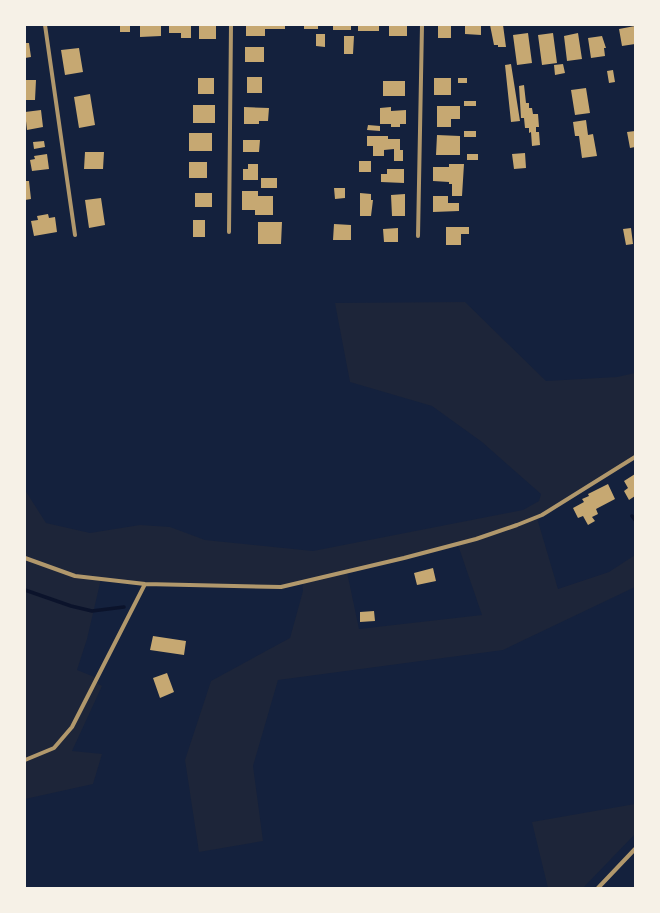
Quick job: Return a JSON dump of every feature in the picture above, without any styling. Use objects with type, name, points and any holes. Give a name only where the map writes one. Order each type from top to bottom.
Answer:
[{"type":"street","points":[[45,25],[75,235]]},
{"type":"street","points":[[229,232],[231,25]]},
{"type":"street","points":[[418,236],[422,25]]},
{"type":"street","points":[[25,558],[75,576],[144,584],[281,587],[404,558],[476,539],[537,517],[635,457]]},
{"type":"street","points":[[25,760],[54,748],[72,727],[144,584]]},
{"type":"street","points":[[598,888],[635,849]]},
{"type":"shaded area","points":[[465,302],[546,381],[617,377],[635,373],[635,457],[537,518],[558,589],[609,572],[635,555],[635,587],[503,650],[278,680],[253,766],[263,841],[199,852],[185,760],[211,681],[290,638],[303,591],[302,582],[281,587],[145,584],[101,579],[87,639],[77,670],[97,678],[95,682],[102,686],[72,751],[102,754],[93,784],[25,799],[25,490],[46,523],[90,533],[140,525],[170,527],[205,540],[313,551],[523,510],[539,501],[541,494],[482,442],[432,406],[350,382],[335,303]],"holes":[[[458,545],[482,615],[359,629],[347,572]]]},
{"type":"shaded area","points":[[635,804],[635,834],[583,888],[548,888],[532,822]]},
{"type":"building","points":[[120,25],[130,25],[130,32],[120,32]]},
{"type":"building","points":[[140,25],[161,25],[161,36],[140,37]]},
{"type":"building","points":[[169,25],[191,25],[191,38],[181,38],[181,33],[169,33]]},
{"type":"building","points":[[199,25],[216,25],[216,39],[199,39]]},
{"type":"building","points":[[246,25],[285,25],[285,29],[265,29],[265,36],[246,36]]},
{"type":"building","points":[[304,25],[318,25],[318,29],[304,29]]},
{"type":"building","points":[[333,25],[351,25],[351,30],[333,30]]},
{"type":"building","points":[[358,25],[379,25],[379,31],[358,31]]},
{"type":"building","points":[[389,25],[407,25],[407,36],[389,36]]},
{"type":"building","points":[[438,25],[451,25],[451,38],[438,38]]},
{"type":"building","points":[[465,25],[481,25],[481,35],[465,34]]},
{"type":"building","points":[[490,25],[503,25],[506,47],[498,47],[498,45],[494,45]]},
{"type":"building","points":[[635,26],[635,44],[622,46],[619,29]]},
{"type":"building","points":[[528,33],[532,63],[517,65],[513,35]]},
{"type":"building","points":[[553,33],[557,63],[542,65],[538,35]]},
{"type":"building","points":[[578,33],[582,59],[567,61],[564,36]]},
{"type":"building","points":[[316,34],[325,34],[325,47],[316,46]]},
{"type":"building","points":[[344,36],[354,36],[353,54],[344,54]]},
{"type":"building","points":[[602,36],[606,48],[604,48],[605,56],[591,58],[588,38]]},
{"type":"building","points":[[25,43],[29,43],[31,57],[25,58]]},
{"type":"building","points":[[245,47],[264,47],[264,62],[245,62]]},
{"type":"building","points":[[79,48],[83,72],[65,75],[61,50]]},
{"type":"building","points":[[511,64],[520,121],[511,122],[505,65]]},
{"type":"building","points":[[563,64],[565,73],[555,75],[554,65]]},
{"type":"building","points":[[613,70],[615,82],[609,83],[607,71]]},
{"type":"building","points":[[247,77],[262,77],[262,93],[247,93]]},
{"type":"building","points":[[198,78],[214,78],[214,94],[198,94]]},
{"type":"building","points":[[434,78],[451,78],[451,95],[434,95]]},
{"type":"building","points":[[458,78],[467,78],[467,83],[458,83]]},
{"type":"building","points":[[25,80],[36,80],[35,100],[25,100]]},
{"type":"building","points":[[383,81],[405,81],[405,96],[383,96]]},
{"type":"building","points":[[524,85],[526,103],[529,103],[529,108],[532,108],[533,114],[538,114],[539,127],[536,127],[536,132],[539,132],[540,145],[532,146],[531,132],[529,133],[529,128],[525,128],[524,118],[521,118],[519,86]]},
{"type":"building","points":[[586,88],[590,113],[575,115],[571,90]]},
{"type":"building","points":[[90,94],[95,125],[79,128],[74,97]]},
{"type":"building","points":[[464,101],[476,101],[476,106],[464,106]]},
{"type":"building","points":[[193,105],[215,105],[215,123],[193,123]]},
{"type":"building","points":[[437,106],[460,106],[460,119],[451,119],[451,127],[437,127]]},
{"type":"building","points":[[244,107],[269,108],[268,121],[259,121],[259,124],[244,124]]},
{"type":"building","points":[[391,107],[391,111],[406,110],[406,124],[400,124],[400,127],[391,127],[391,124],[380,124],[380,108]]},
{"type":"building","points":[[41,110],[43,127],[27,130],[25,112]]},
{"type":"building","points":[[586,120],[588,135],[593,134],[597,156],[582,158],[579,136],[575,136],[573,122]]},
{"type":"building","points":[[368,125],[380,126],[380,131],[367,130]]},
{"type":"building","points":[[464,131],[476,131],[476,137],[464,137]]},
{"type":"building","points":[[635,131],[635,147],[630,148],[627,132]]},
{"type":"building","points":[[189,133],[212,133],[212,151],[189,151]]},
{"type":"building","points":[[437,135],[460,136],[460,155],[436,155]]},
{"type":"building","points":[[367,136],[388,136],[388,139],[400,139],[400,150],[403,150],[403,161],[394,161],[394,149],[384,150],[384,156],[373,156],[373,146],[367,146]]},
{"type":"building","points":[[243,140],[260,140],[259,152],[243,152]]},
{"type":"building","points":[[44,141],[45,147],[34,149],[33,142]]},
{"type":"building","points":[[85,152],[104,152],[103,169],[84,169]]},
{"type":"building","points":[[525,153],[526,168],[514,169],[512,154]]},
{"type":"building","points":[[47,154],[49,169],[32,171],[30,160],[35,159],[34,156]]},
{"type":"building","points":[[467,154],[478,154],[478,160],[467,160]]},
{"type":"building","points":[[359,161],[371,161],[371,172],[359,172]]},
{"type":"building","points":[[189,162],[207,162],[207,178],[189,178]]},
{"type":"building","points":[[248,164],[258,164],[258,180],[243,180],[243,169],[248,169]]},
{"type":"building","points":[[449,164],[464,164],[462,196],[452,196],[452,184],[449,184],[449,182],[433,181],[433,167],[449,167]]},
{"type":"building","points":[[387,169],[404,169],[404,183],[381,182],[381,174],[387,174]]},
{"type":"building","points":[[261,178],[277,178],[277,188],[261,188]]},
{"type":"building","points":[[25,181],[29,181],[31,199],[25,200]]},
{"type":"building","points":[[334,188],[345,188],[345,198],[335,199]]},
{"type":"building","points":[[242,191],[258,191],[258,196],[273,196],[273,215],[255,215],[255,210],[242,210]]},
{"type":"building","points":[[195,193],[212,193],[212,207],[195,207]]},
{"type":"building","points":[[360,193],[371,194],[371,200],[373,200],[371,216],[360,216]]},
{"type":"building","points":[[405,194],[405,216],[392,216],[391,195]]},
{"type":"building","points":[[433,196],[448,196],[448,203],[459,203],[459,211],[433,212]]},
{"type":"building","points":[[101,198],[105,225],[89,228],[85,200]]},
{"type":"building","points":[[48,214],[49,218],[55,217],[57,232],[34,236],[31,221],[38,220],[37,216]]},
{"type":"building","points":[[193,220],[205,220],[205,237],[193,237]]},
{"type":"building","points":[[258,222],[282,222],[281,244],[258,244]]},
{"type":"building","points":[[334,224],[351,225],[351,240],[333,240]]},
{"type":"building","points":[[446,227],[469,227],[469,234],[461,234],[461,245],[446,245]]},
{"type":"building","points":[[398,228],[398,242],[384,242],[383,229]]},
{"type":"building","points":[[631,228],[633,244],[626,245],[623,229]]},
{"type":"building","points":[[635,474],[635,496],[629,500],[624,491],[628,488],[624,481]]},
{"type":"building","points":[[608,484],[615,499],[596,509],[598,514],[592,517],[595,521],[588,525],[583,516],[578,518],[573,508],[584,502],[582,499],[589,496],[588,494]]},
{"type":"building","points":[[433,568],[436,581],[417,585],[414,573]]},
{"type":"building","points":[[374,611],[375,621],[360,622],[360,612]]},
{"type":"building","points":[[153,636],[186,641],[184,655],[150,650]]},
{"type":"building","points":[[167,673],[174,692],[160,698],[153,678]]},
{"type":"waterway","points":[[632,516],[635,520]]},
{"type":"waterway","points":[[25,590],[71,606],[92,611],[124,607]]}]
